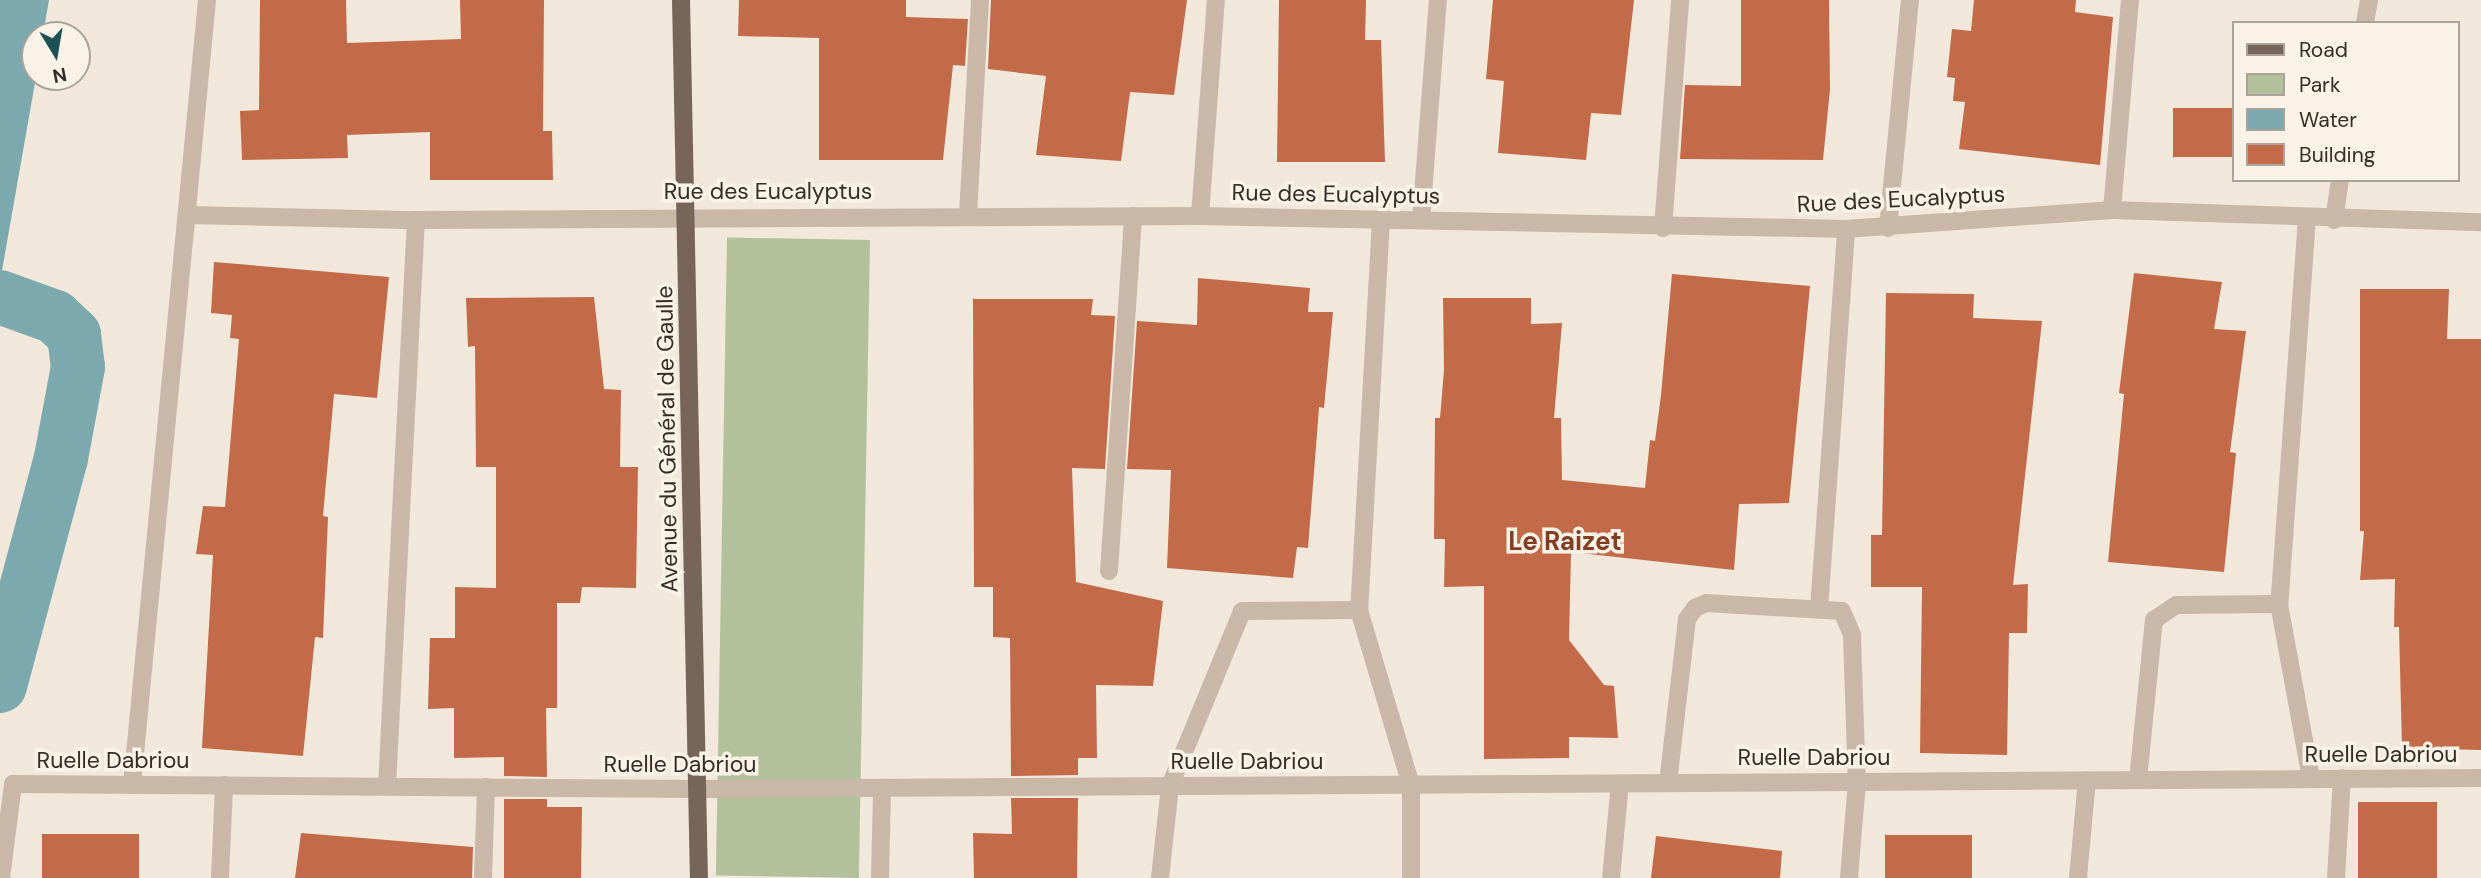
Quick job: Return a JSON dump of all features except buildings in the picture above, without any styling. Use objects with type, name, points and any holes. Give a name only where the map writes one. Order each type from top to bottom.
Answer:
[{"type":"main road","name":"Avenue du Général de Gaulle","points":[[681,0],[699,878]]},
{"type":"street","points":[[132,785],[207,0]]},
{"type":"street","points":[[968,215],[980,0]]},
{"type":"street","points":[[1200,216],[1216,0]]},
{"type":"street","points":[[1421,220],[1438,0]]},
{"type":"street","points":[[1663,228],[1680,0]]},
{"type":"street","points":[[1888,228],[1910,0]]},
{"type":"street","points":[[2112,210],[2130,0]]},
{"type":"street","points":[[2365,21],[2369,0]]},
{"type":"street","points":[[2334,220],[2340,182]]},
{"type":"street","name":"Rue des Eucalyptus","points":[[188,215],[416,220],[686,216],[1200,216],[1663,228],[1846,229],[2112,210],[2334,220],[2481,222]]},
{"type":"street","points":[[1109,571],[1133,216]]},
{"type":"street","points":[[2307,218],[2279,604],[2311,778]]},
{"type":"street","points":[[387,786],[416,220]]},
{"type":"street","points":[[1381,220],[1359,610],[1411,785],[1411,878]]},
{"type":"street","points":[[1819,609],[1846,229]]},
{"type":"street","points":[[1668,783],[1687,619],[1695,608],[1706,603],[1842,611],[1849,621],[1857,782],[1849,878]]},
{"type":"street","points":[[2138,780],[2154,620],[2176,605],[2279,604]]},
{"type":"street","points":[[1160,878],[1170,786],[1242,611],[1359,610]]},
{"type":"street","points":[[2336,878],[2342,778]]},
{"type":"street","name":"Ruelle Dabriou","points":[[1,878],[13,783],[699,789],[2481,778]]},
{"type":"street","points":[[2078,878],[2087,780]]},
{"type":"street","points":[[1611,878],[1620,783]]},
{"type":"street","points":[[220,878],[224,785]]},
{"type":"street","points":[[483,878],[485,787]]},
{"type":"street","points":[[880,878],[882,788]]},
{"type":"green space","points":[[727,238],[870,240],[859,878],[716,875]]},
{"type":"water","points":[[0,0],[49,0],[45,21],[21,21],[21,91],[34,91],[0,282]]},
{"type":"waterway","points":[[0,297],[55,317],[74,335],[78,367],[61,458],[0,686]]},
{"type":"district","name":"Le Raizet","points":[[1565,542]]}]
